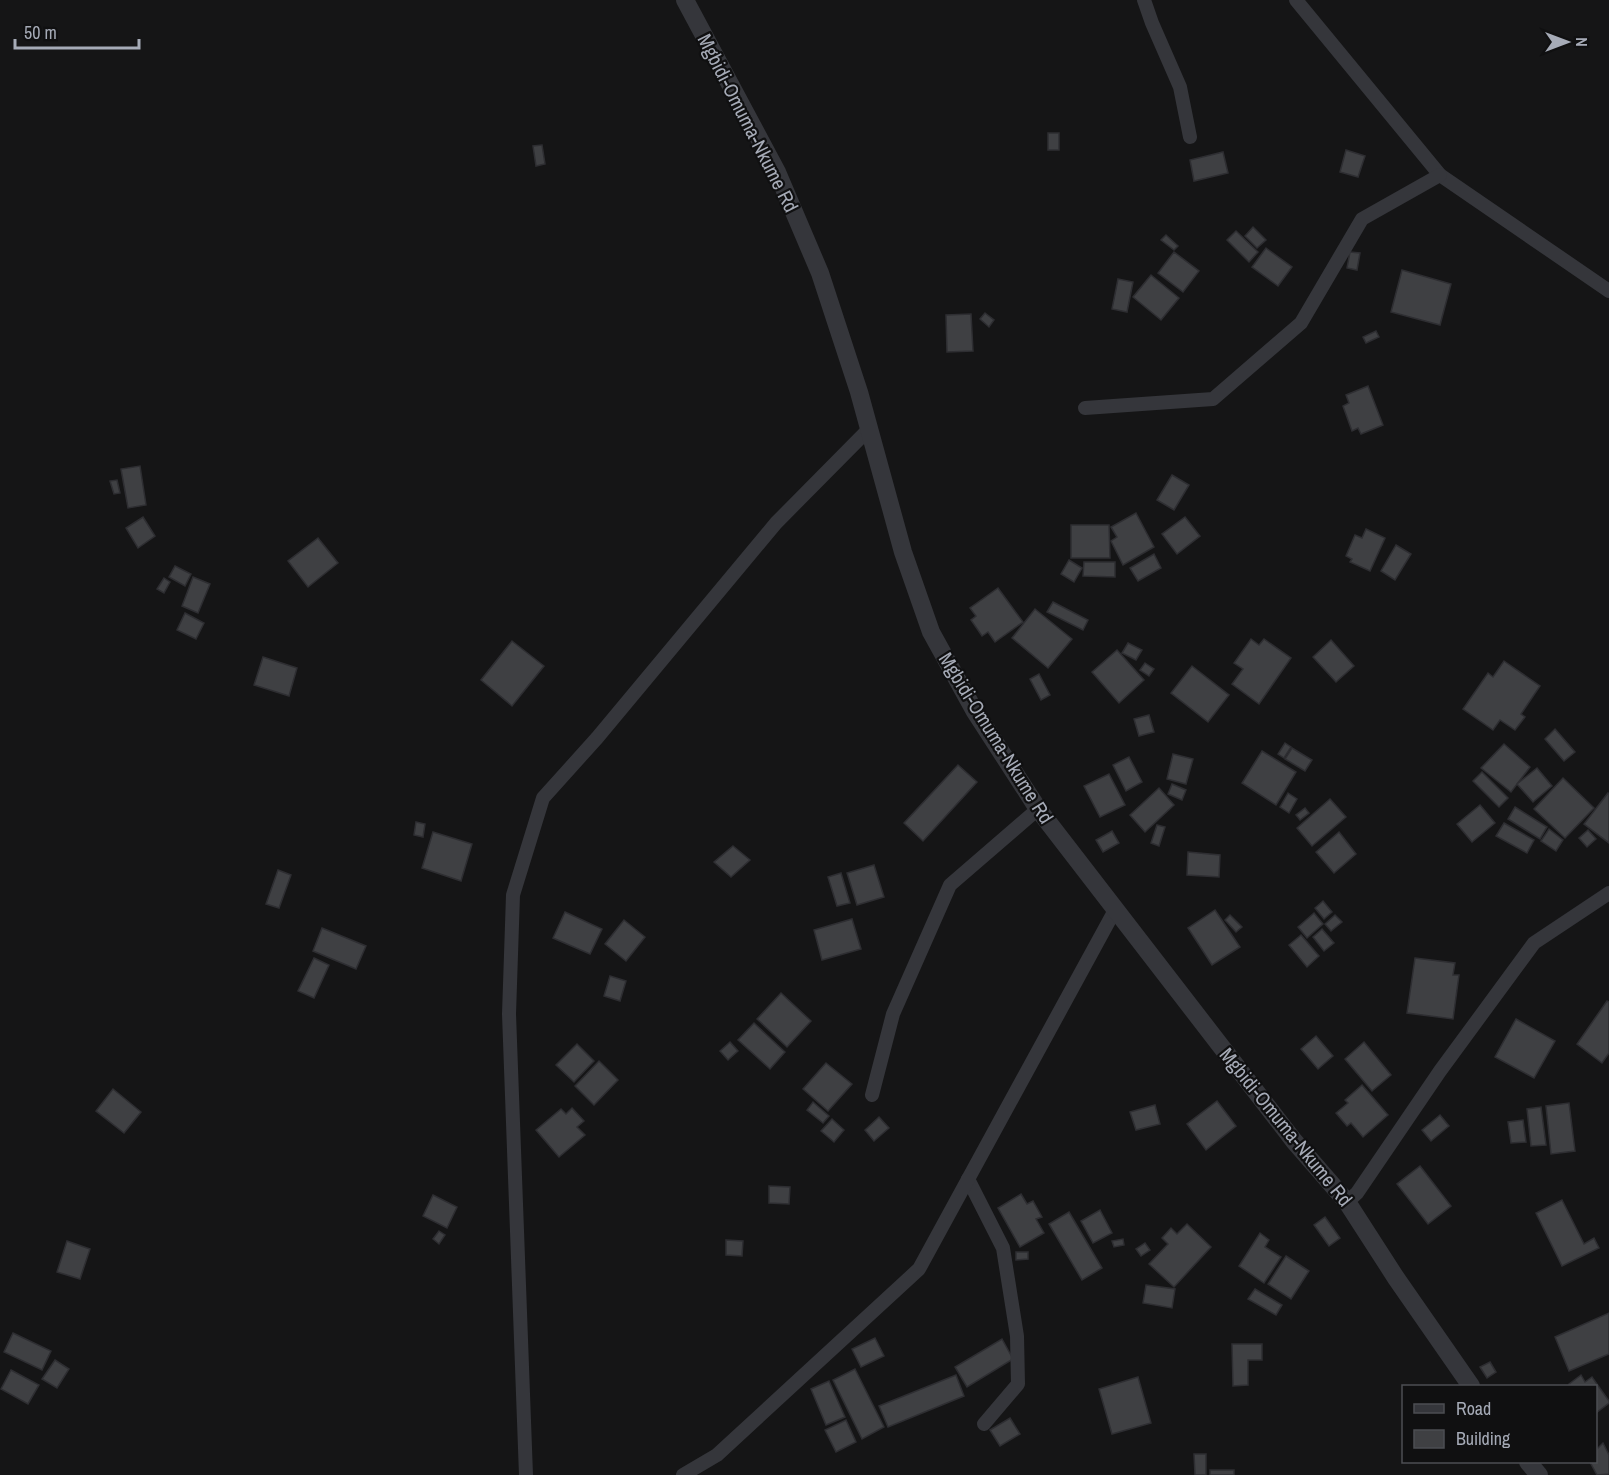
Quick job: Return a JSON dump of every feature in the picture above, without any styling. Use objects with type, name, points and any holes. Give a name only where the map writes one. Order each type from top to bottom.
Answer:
[{"type":"street","name":"Mgbidi-Omuma-Nkume Rd","points":[[685,0],[777,172],[820,273],[869,429],[903,552],[931,632],[974,710],[1038,809],[1294,1141],[1347,1202],[1396,1278],[1470,1385]]},
{"type":"street","points":[[1144,0],[1180,87],[1190,137]]},
{"type":"street","points":[[1296,0],[1440,175],[1609,291]]},
{"type":"street","points":[[1085,408],[1212,399],[1301,323],[1362,219],[1440,175]]},
{"type":"street","points":[[526,1475],[509,1014],[513,895],[543,798],[597,738],[776,523],[869,429]]},
{"type":"street","points":[[872,1095],[893,1014],[950,885],[1038,809]]},
{"type":"street","points":[[1347,1202],[1357,1193],[1440,1071],[1534,943],[1609,893]]},
{"type":"street","points":[[683,1475],[717,1455],[919,1269],[1116,910]]},
{"type":"street","points":[[968,1179],[1003,1248],[1017,1336],[1018,1384],[984,1424]]},
{"type":"street","points":[[1530,1463],[1539,1475]]},
{"type":"building","points":[[1048,133],[1059,133],[1059,150],[1048,150]]},
{"type":"building","points":[[542,145],[545,164],[536,166],[533,146]]},
{"type":"building","points":[[1346,150],[1365,156],[1358,177],[1340,172]]},
{"type":"building","points":[[1223,152],[1228,173],[1194,181],[1190,160]]},
{"type":"building","points":[[1253,227],[1266,240],[1257,248],[1245,236]]},
{"type":"building","points":[[1236,231],[1258,252],[1249,262],[1227,240]]},
{"type":"building","points":[[1166,235],[1178,246],[1174,250],[1161,240]]},
{"type":"building","points":[[1266,248],[1292,267],[1278,286],[1252,267]]},
{"type":"building","points":[[1174,252],[1199,271],[1183,292],[1158,273]]},
{"type":"building","points":[[1350,252],[1360,253],[1357,270],[1347,268]]},
{"type":"building","points":[[1402,270],[1451,284],[1440,325],[1391,312]]},
{"type":"building","points":[[1151,275],[1179,298],[1161,320],[1133,297]]},
{"type":"building","points":[[1118,279],[1133,282],[1127,312],[1112,309]]},
{"type":"building","points":[[985,313],[994,320],[989,327],[980,319]]},
{"type":"building","points":[[971,314],[973,351],[947,352],[946,315]]},
{"type":"building","points":[[1376,331],[1379,337],[1366,343],[1363,337]]},
{"type":"building","points":[[1368,386],[1383,425],[1361,434],[1358,428],[1352,431],[1343,406],[1349,403],[1346,395]]},
{"type":"building","points":[[140,466],[146,505],[128,508],[121,469]]},
{"type":"building","points":[[1172,475],[1189,485],[1174,510],[1157,500]]},
{"type":"building","points":[[117,480],[120,493],[114,494],[110,481]]},
{"type":"building","points":[[1136,513],[1154,547],[1123,565],[1111,541],[1117,537],[1111,527]]},
{"type":"building","points":[[143,517],[155,536],[138,548],[126,528]]},
{"type":"building","points":[[1185,517],[1200,536],[1177,554],[1162,534]]},
{"type":"building","points":[[1071,525],[1109,525],[1110,558],[1071,558]]},
{"type":"building","points":[[1366,529],[1385,538],[1370,571],[1350,562],[1352,559],[1346,556],[1355,535],[1362,538]]},
{"type":"building","points":[[318,538],[338,563],[308,587],[288,561]]},
{"type":"building","points":[[1396,545],[1411,554],[1395,580],[1381,571]]},
{"type":"building","points":[[1154,554],[1161,568],[1138,581],[1130,568]]},
{"type":"building","points":[[1069,560],[1082,568],[1074,582],[1061,574]]},
{"type":"building","points":[[1084,562],[1115,562],[1115,577],[1083,576]]},
{"type":"building","points":[[175,566],[191,574],[185,586],[169,577]]},
{"type":"building","points":[[193,577],[210,584],[198,613],[182,606]]},
{"type":"building","points":[[164,578],[170,582],[164,593],[157,589]]},
{"type":"building","points":[[998,588],[1023,622],[995,642],[988,632],[982,636],[971,620],[976,616],[970,608]]},
{"type":"building","points":[[1053,602],[1088,620],[1083,630],[1047,612]]},
{"type":"building","points":[[1035,609],[1072,639],[1048,668],[1012,638]]},
{"type":"building","points":[[185,613],[204,623],[196,639],[177,630]]},
{"type":"building","points":[[1251,639],[1259,645],[1264,639],[1291,658],[1259,704],[1232,684],[1243,669],[1234,663]]},
{"type":"building","points":[[1331,640],[1354,666],[1336,682],[1313,657]]},
{"type":"building","points":[[512,641],[544,666],[512,706],[481,680]]},
{"type":"building","points":[[1128,643],[1142,650],[1136,660],[1122,653]]},
{"type":"building","points":[[1117,650],[1144,680],[1119,703],[1092,672]]},
{"type":"building","points":[[263,657],[297,668],[289,696],[254,685]]},
{"type":"building","points":[[1504,661],[1540,686],[1521,714],[1525,717],[1515,730],[1500,720],[1493,730],[1463,709],[1488,673],[1493,677]]},
{"type":"building","points":[[1145,663],[1154,669],[1149,676],[1140,670]]},
{"type":"building","points":[[1192,666],[1229,695],[1208,722],[1171,693]]},
{"type":"building","points":[[1039,674],[1050,695],[1041,700],[1030,679]]},
{"type":"building","points":[[1149,715],[1154,732],[1139,736],[1134,719]]},
{"type":"building","points":[[1555,729],[1575,752],[1564,761],[1545,739]]},
{"type":"building","points":[[1285,743],[1291,747],[1284,758],[1278,754]]},
{"type":"building","points":[[1504,744],[1530,767],[1511,792],[1481,768]]},
{"type":"building","points":[[1292,748],[1312,760],[1305,771],[1285,759]]},
{"type":"building","points":[[1262,751],[1296,772],[1276,805],[1242,783]]},
{"type":"building","points":[[1173,754],[1193,759],[1186,784],[1167,779]]},
{"type":"building","points":[[1129,757],[1142,782],[1126,791],[1113,765]]},
{"type":"building","points":[[958,765],[977,782],[923,841],[904,823]]},
{"type":"building","points":[[1537,768],[1552,786],[1533,802],[1517,784]]},
{"type":"building","points":[[1482,772],[1508,798],[1499,807],[1473,781]]},
{"type":"building","points":[[1109,774],[1125,805],[1100,817],[1084,786]]},
{"type":"building","points":[[1563,778],[1594,808],[1565,838],[1534,809]]},
{"type":"building","points":[[1172,784],[1186,790],[1182,800],[1168,794]]},
{"type":"building","points":[[1159,788],[1174,805],[1145,832],[1130,815]]},
{"type":"building","points":[[1288,793],[1297,799],[1289,813],[1280,807]]},
{"type":"building","points":[[1609,794],[1609,843],[1584,824]]},
{"type":"building","points":[[1330,799],[1346,817],[1312,846],[1297,828]]},
{"type":"building","points":[[1480,805],[1495,823],[1472,842],[1457,824]]},
{"type":"building","points":[[1515,807],[1547,827],[1540,839],[1508,819]]},
{"type":"building","points":[[1305,808],[1309,813],[1300,820],[1296,815]]},
{"type":"building","points":[[416,822],[425,824],[423,837],[414,835]]},
{"type":"building","points":[[1504,823],[1534,840],[1527,853],[1496,836]]},
{"type":"building","points":[[1157,825],[1165,827],[1159,846],[1151,843]]},
{"type":"building","points":[[1549,829],[1563,840],[1556,851],[1541,841]]},
{"type":"building","points":[[1588,830],[1596,839],[1587,847],[1579,838]]},
{"type":"building","points":[[1112,831],[1119,843],[1103,852],[1096,840]]},
{"type":"building","points":[[433,832],[472,844],[461,881],[422,868]]},
{"type":"building","points":[[1339,832],[1356,854],[1334,873],[1316,852]]},
{"type":"building","points":[[733,846],[750,860],[731,877],[714,862]]},
{"type":"building","points":[[1188,852],[1220,855],[1219,877],[1187,875]]},
{"type":"building","points":[[874,865],[884,897],[857,905],[847,873]]},
{"type":"building","points":[[278,870],[291,875],[279,908],[266,904]]},
{"type":"building","points":[[841,873],[850,903],[837,906],[828,877]]},
{"type":"building","points":[[1323,901],[1332,912],[1324,919],[1315,908]]},
{"type":"building","points":[[1215,910],[1240,947],[1212,965],[1188,928]]},
{"type":"building","points":[[565,912],[602,929],[590,954],[553,938]]},
{"type":"building","points":[[1314,913],[1323,924],[1307,938],[1298,927]]},
{"type":"building","points":[[1230,915],[1242,927],[1236,932],[1225,920]]},
{"type":"building","points":[[1335,915],[1342,922],[1331,931],[1325,924]]},
{"type":"building","points":[[852,919],[861,949],[822,960],[814,930]]},
{"type":"building","points":[[624,920],[645,937],[626,961],[605,944]]},
{"type":"building","points":[[322,928],[366,946],[356,969],[313,951]]},
{"type":"building","points":[[1322,929],[1334,943],[1324,951],[1313,937]]},
{"type":"building","points":[[1301,935],[1319,956],[1307,967],[1289,945]]},
{"type":"building","points":[[314,958],[329,965],[314,998],[298,991]]},
{"type":"building","points":[[1415,958],[1455,963],[1453,975],[1459,975],[1453,1019],[1407,1013]]},
{"type":"building","points":[[610,976],[626,981],[620,1001],[604,996]]},
{"type":"building","points":[[781,993],[811,1021],[787,1047],[757,1019]]},
{"type":"building","points":[[1607,1001],[1609,1002],[1609,1053],[1602,1063],[1577,1044]]},
{"type":"building","points":[[1516,1019],[1555,1041],[1534,1078],[1495,1057]]},
{"type":"building","points":[[754,1023],[785,1052],[770,1069],[738,1040]]},
{"type":"building","points":[[1316,1036],[1333,1056],[1318,1069],[1301,1049]]},
{"type":"building","points":[[730,1042],[738,1051],[728,1060],[720,1051]]},
{"type":"building","points":[[1364,1042],[1391,1075],[1372,1091],[1345,1059]]},
{"type":"building","points":[[577,1044],[594,1061],[574,1082],[556,1065]]},
{"type":"building","points":[[599,1061],[618,1080],[594,1105],[575,1086]]},
{"type":"building","points":[[826,1063],[852,1084],[828,1111],[803,1089]]},
{"type":"building","points":[[1362,1085],[1388,1115],[1363,1137],[1351,1123],[1347,1126],[1336,1113],[1348,1103],[1345,1100]]},
{"type":"building","points":[[113,1089],[141,1112],[124,1133],[96,1111]]},
{"type":"building","points":[[1217,1101],[1236,1126],[1206,1150],[1187,1124]]},
{"type":"building","points":[[813,1102],[829,1116],[823,1123],[807,1110]]},
{"type":"building","points":[[1569,1103],[1575,1151],[1551,1154],[1546,1106]]},
{"type":"building","points":[[1155,1105],[1160,1124],[1136,1130],[1130,1112]]},
{"type":"building","points":[[1541,1107],[1546,1145],[1531,1146],[1527,1109]]},
{"type":"building","points":[[572,1108],[584,1121],[577,1127],[585,1135],[559,1157],[536,1130],[561,1109],[566,1114]]},
{"type":"building","points":[[1440,1115],[1449,1126],[1431,1141],[1422,1130]]},
{"type":"building","points":[[879,1117],[889,1128],[874,1141],[865,1130]]},
{"type":"building","points":[[832,1119],[844,1130],[834,1142],[821,1131]]},
{"type":"building","points":[[1523,1120],[1526,1142],[1511,1143],[1508,1122]]},
{"type":"building","points":[[1420,1166],[1451,1206],[1428,1224],[1397,1184]]},
{"type":"building","points":[[769,1186],[790,1187],[789,1204],[769,1203]]},
{"type":"building","points":[[1021,1194],[1027,1204],[1033,1201],[1042,1217],[1036,1219],[1044,1233],[1020,1247],[998,1208]]},
{"type":"building","points":[[433,1195],[457,1207],[447,1228],[423,1216]]},
{"type":"building","points":[[1562,1200],[1584,1244],[1594,1238],[1599,1248],[1562,1266],[1536,1213]]},
{"type":"building","points":[[1100,1210],[1112,1233],[1093,1243],[1081,1221]]},
{"type":"building","points":[[1069,1212],[1102,1268],[1082,1280],[1049,1224]]},
{"type":"building","points":[[1325,1217],[1340,1238],[1329,1246],[1314,1225]]},
{"type":"building","points":[[1187,1224],[1211,1247],[1174,1287],[1149,1264],[1168,1244],[1162,1238],[1171,1228],[1177,1234]]},
{"type":"building","points":[[439,1231],[445,1235],[439,1244],[433,1239]]},
{"type":"building","points":[[1260,1233],[1269,1240],[1265,1247],[1281,1257],[1264,1283],[1239,1266]]},
{"type":"building","points":[[1123,1239],[1124,1245],[1114,1247],[1112,1241]]},
{"type":"building","points":[[726,1240],[743,1241],[742,1256],[726,1255]]},
{"type":"building","points":[[67,1241],[90,1249],[80,1279],[57,1272]]},
{"type":"building","points":[[1145,1243],[1150,1250],[1141,1256],[1136,1249]]},
{"type":"building","points":[[1016,1252],[1028,1252],[1028,1259],[1016,1260]]},
{"type":"building","points":[[1286,1256],[1309,1271],[1291,1299],[1268,1284]]},
{"type":"building","points":[[1146,1285],[1175,1289],[1172,1308],[1143,1303]]},
{"type":"building","points":[[1255,1289],[1282,1305],[1276,1315],[1248,1299]]},
{"type":"building","points":[[1609,1313],[1609,1354],[1569,1371],[1555,1337]]},
{"type":"building","points":[[13,1333],[51,1351],[42,1370],[4,1352]]},
{"type":"building","points":[[875,1338],[884,1356],[861,1367],[852,1349]]},
{"type":"building","points":[[1002,1339],[1013,1359],[967,1387],[955,1367]]},
{"type":"building","points":[[1232,1344],[1262,1344],[1262,1360],[1248,1360],[1248,1385],[1233,1386]]},
{"type":"building","points":[[55,1360],[69,1369],[57,1388],[42,1379]]},
{"type":"building","points":[[1490,1362],[1496,1372],[1487,1378],[1480,1367]]},
{"type":"building","points":[[855,1369],[884,1427],[862,1439],[833,1380]]},
{"type":"building","points":[[11,1370],[39,1385],[28,1404],[1,1389]]},
{"type":"building","points":[[956,1375],[964,1396],[888,1427],[879,1406]]},
{"type":"building","points":[[1581,1375],[1585,1382],[1592,1377],[1609,1403],[1597,1412],[1597,1385],[1569,1384]]},
{"type":"building","points":[[1138,1377],[1151,1423],[1112,1434],[1099,1389]]},
{"type":"building","points":[[829,1381],[845,1417],[826,1425],[811,1389]]},
{"type":"building","points":[[1010,1418],[1020,1434],[1000,1446],[990,1430]]},
{"type":"building","points":[[846,1420],[856,1442],[836,1452],[825,1430]]},
{"type":"building","points":[[1603,1443],[1609,1455],[1609,1474],[1597,1475],[1591,1463],[1597,1463],[1597,1449]]},
{"type":"building","points":[[1194,1454],[1206,1454],[1206,1475],[1195,1475]]},
{"type":"building","points":[[1210,1470],[1234,1470],[1234,1475],[1210,1475]]}]
